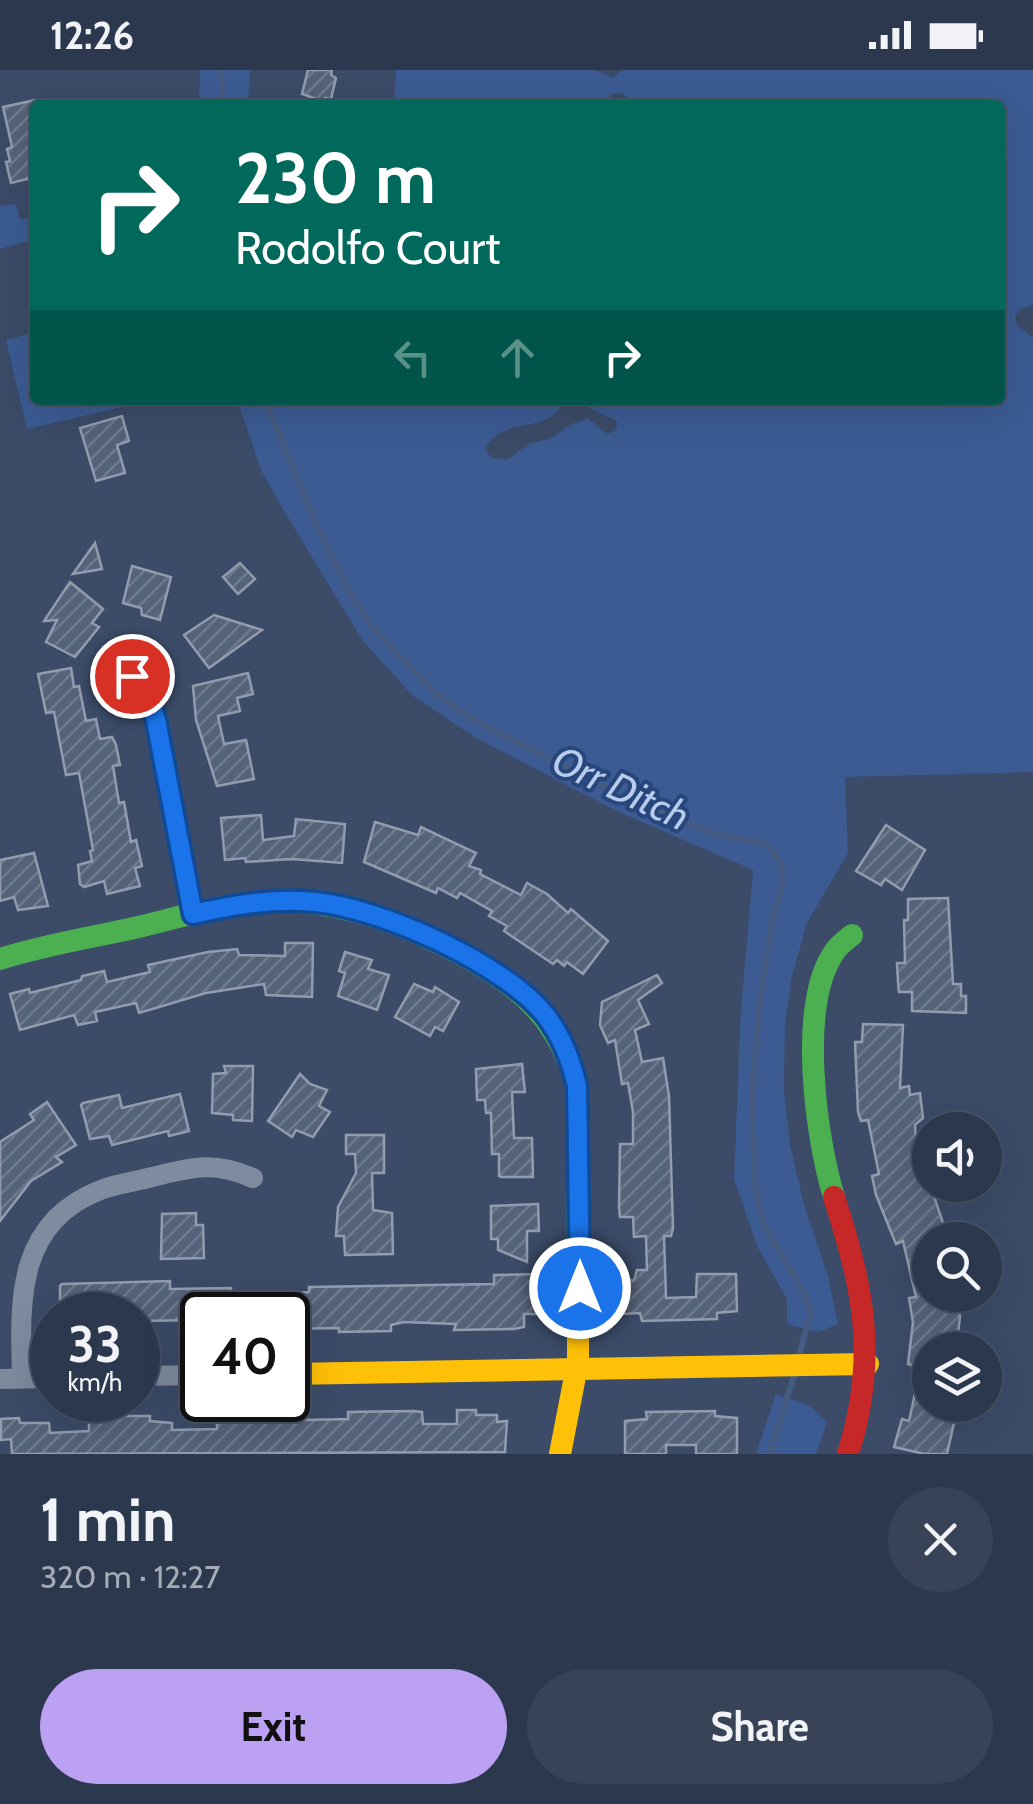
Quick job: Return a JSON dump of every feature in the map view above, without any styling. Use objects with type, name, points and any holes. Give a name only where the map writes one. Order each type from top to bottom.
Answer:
[{"type":"street","points":[[132,676],[145,689],[156,720],[193,914]]},
{"type":"street","points":[[0,959],[251,902],[286,900],[346,906],[376,914],[434,939],[525,994],[544,1013],[571,1060],[577,1086],[577,1369],[560,1454]]},
{"type":"street","points":[[848,1454],[863,1408],[868,1364],[862,1297],[823,1160],[814,1060],[821,985],[836,950],[852,936]]},
{"type":"street","points":[[22,1378],[23,1284],[39,1242],[65,1211],[104,1188],[198,1166],[230,1168],[253,1178]]},
{"type":"street","points":[[310,1374],[868,1364]]},
{"type":"street","points":[[0,1379],[30,1378]]},
{"type":"shaded area","points":[[200,70],[250,70],[248,100],[199,100]]},
{"type":"shaded area","points":[[396,70],[595,70],[612,78],[623,70],[1033,70],[1033,305],[1015,316],[1017,326],[1033,337],[1033,772],[845,777],[848,853],[807,923],[792,976],[785,1024],[784,1090],[790,1145],[838,1324],[819,1332],[787,1324],[787,1299],[758,1248],[734,1179],[741,1010],[753,870],[619,812],[476,738],[412,695],[363,641],[284,511],[262,472],[239,405],[558,405],[560,409],[551,417],[511,428],[492,439],[485,449],[491,458],[507,460],[529,444],[552,438],[588,418],[607,434],[616,430],[617,421],[587,405],[1005,405],[1005,100],[630,100],[622,93],[610,94],[609,100],[394,100]]},
{"type":"shaded area","points":[[16,204],[20,219],[30,218],[30,240],[0,249],[0,206]]},
{"type":"shaded area","points":[[30,333],[30,405],[130,405],[27,429],[6,340]]},
{"type":"shaded area","points":[[776,1394],[810,1406],[827,1422],[816,1454],[756,1454]]},
{"type":"building","points":[[308,70],[332,70],[331,75],[336,78],[331,99],[302,94]]},
{"type":"building","points":[[30,101],[30,178],[11,183],[6,162],[10,161],[7,149],[12,147],[3,107]]},
{"type":"building","points":[[122,416],[129,441],[117,445],[125,473],[96,481],[80,428]]},
{"type":"building","points":[[95,543],[102,569],[73,574]]},
{"type":"building","points":[[240,563],[255,579],[238,594],[223,577]]},
{"type":"building","points":[[132,566],[171,577],[160,620],[123,603]]},
{"type":"building","points":[[70,582],[103,609],[92,623],[99,627],[75,657],[46,642],[57,620],[44,621]]},
{"type":"building","points":[[214,615],[262,630],[209,668],[184,635]]},
{"type":"building","points":[[71,668],[86,721],[96,719],[100,739],[112,737],[116,745],[120,765],[113,766],[119,803],[124,802],[131,842],[136,840],[142,866],[135,868],[140,886],[107,894],[104,881],[84,887],[80,884],[78,865],[92,861],[93,850],[79,773],[66,775],[54,712],[46,713],[38,674]]},
{"type":"building","points":[[248,673],[253,694],[237,698],[240,711],[218,716],[224,744],[246,740],[254,779],[217,786],[196,720],[193,686]]},
{"type":"building","points":[[261,815],[263,840],[294,836],[296,819],[345,824],[342,863],[225,860],[221,818]]},
{"type":"building","points":[[375,822],[418,835],[421,827],[476,853],[469,866],[481,870],[480,874],[521,895],[527,883],[568,913],[571,909],[608,941],[583,974],[567,962],[564,966],[557,960],[553,964],[504,931],[507,926],[489,916],[492,911],[460,893],[457,898],[438,888],[436,893],[364,862]]},
{"type":"building","points":[[886,825],[925,850],[902,890],[885,879],[881,885],[856,871]]},
{"type":"building","points":[[34,853],[48,906],[18,910],[14,897],[0,901],[0,860]]},
{"type":"building","points":[[948,898],[953,984],[961,984],[966,1013],[912,1011],[912,992],[899,992],[897,963],[905,963],[904,920],[908,920],[908,899]]},
{"type":"building","points":[[285,943],[313,943],[312,997],[266,995],[264,984],[206,993],[139,1013],[136,1003],[95,1012],[97,1021],[78,1025],[74,1015],[20,1030],[10,994],[29,989],[30,993],[104,971],[107,982],[150,972],[148,965],[208,952],[237,949],[239,955],[285,956]]},
{"type":"building","points":[[345,952],[372,960],[368,969],[389,975],[377,1010],[338,996],[345,973],[339,971]]},
{"type":"building","points":[[657,975],[662,983],[638,1000],[649,1024],[635,1030],[642,1062],[663,1058],[669,1096],[673,1228],[671,1236],[664,1236],[666,1298],[696,1297],[697,1274],[736,1274],[737,1311],[717,1313],[717,1319],[642,1321],[640,1313],[623,1314],[622,1280],[634,1280],[637,1270],[647,1270],[646,1236],[634,1237],[633,1217],[620,1217],[620,1144],[633,1144],[633,1112],[628,1083],[622,1084],[615,1040],[608,1043],[600,1025],[602,1002]]},
{"type":"building","points":[[414,984],[433,992],[435,987],[459,1002],[443,1031],[435,1027],[430,1036],[395,1017]]},
{"type":"building","points":[[863,1024],[903,1025],[900,1088],[909,1086],[910,1095],[920,1093],[922,1112],[912,1112],[912,1202],[936,1202],[943,1222],[912,1222],[912,1280],[903,1241],[896,1244],[876,1195],[872,1176],[879,1174],[868,1120],[861,1121],[858,1112],[855,1042],[862,1042]]},
{"type":"building","points":[[522,1064],[525,1092],[512,1092],[514,1138],[532,1138],[533,1177],[502,1177],[499,1154],[492,1154],[491,1113],[486,1113],[485,1100],[477,1100],[476,1069]]},
{"type":"building","points":[[224,1066],[253,1066],[252,1121],[212,1113],[213,1074],[226,1073]]},
{"type":"building","points":[[300,1074],[310,1084],[327,1090],[319,1106],[330,1112],[313,1137],[296,1130],[292,1137],[268,1121]]},
{"type":"building","points":[[180,1094],[189,1131],[169,1136],[168,1131],[112,1145],[109,1136],[90,1139],[83,1103],[119,1095],[122,1108]]},
{"type":"building","points":[[47,1102],[76,1145],[56,1157],[62,1162],[31,1181],[0,1221],[0,1142],[34,1120],[30,1114]]},
{"type":"building","points":[[346,1135],[384,1135],[384,1173],[372,1173],[373,1210],[392,1213],[393,1254],[345,1255],[344,1236],[336,1236],[338,1207],[356,1173],[355,1154],[346,1154]]},
{"type":"building","points":[[538,1204],[539,1231],[527,1231],[527,1262],[498,1250],[498,1239],[491,1239],[491,1206]]},
{"type":"building","points":[[196,1213],[196,1225],[203,1225],[204,1258],[161,1259],[162,1214]]},
{"type":"building","points":[[540,1274],[543,1314],[524,1314],[524,1327],[514,1329],[454,1330],[456,1324],[404,1322],[391,1325],[391,1331],[310,1329],[309,1287],[494,1284],[494,1275]]},
{"type":"building","points":[[170,1281],[170,1289],[248,1292],[180,1292],[180,1320],[160,1321],[160,1292],[60,1292],[60,1286]]},
{"type":"building","points":[[909,1298],[912,1298],[912,1312],[959,1312],[960,1317],[958,1332],[912,1332],[912,1366],[908,1364],[913,1322]]},
{"type":"building","points":[[912,1407],[912,1422],[954,1422],[947,1454],[894,1447],[902,1419],[909,1421]]},
{"type":"building","points":[[457,1410],[497,1415],[497,1422],[507,1421],[505,1452],[12,1454],[11,1439],[1,1440],[1,1419],[19,1418],[20,1423],[49,1423],[50,1433],[89,1431],[89,1422],[160,1422],[172,1423],[172,1430],[217,1429],[217,1422],[348,1419],[348,1412],[413,1411],[422,1412],[423,1424],[457,1424]]},
{"type":"building","points":[[715,1411],[715,1416],[737,1418],[737,1454],[696,1454],[696,1445],[666,1445],[666,1454],[625,1454],[625,1421],[647,1419],[646,1412]]},
{"type":"waterway","name":"Orr Ditch","points":[[221,70],[223,100]]},
{"type":"waterway","name":"Orr Ditch","points":[[267,405],[317,527],[350,593],[374,629],[436,694],[472,719],[647,809],[716,834],[764,843],[775,853],[782,867],[782,885],[773,915],[760,1000],[753,1080],[755,1182],[763,1223],[806,1297],[810,1314],[799,1356]]},
{"type":"waterway","name":"Orr Ditch","points":[[769,1454],[795,1373]]},
{"type":"traffic: fast","points":[[0,959],[226,906],[269,901],[328,905],[385,920],[487,969],[522,995],[549,1025],[577,1086],[578,1316]]},
{"type":"traffic: fast","points":[[834,1197],[816,1107],[813,1037],[823,974],[835,951],[852,935]]},
{"type":"traffic: slow","points":[[560,1454],[578,1361],[578,1316]]},
{"type":"traffic: slow","points":[[310,1374],[868,1364]]},
{"type":"traffic: jam","points":[[834,1197],[853,1263],[864,1324],[863,1386],[848,1454]]},
{"type":"route","points":[[132,676],[152,703],[193,914],[251,902],[286,900],[346,906],[376,914],[434,939],[506,981],[544,1013],[571,1060],[577,1086],[580,1288]]}]
